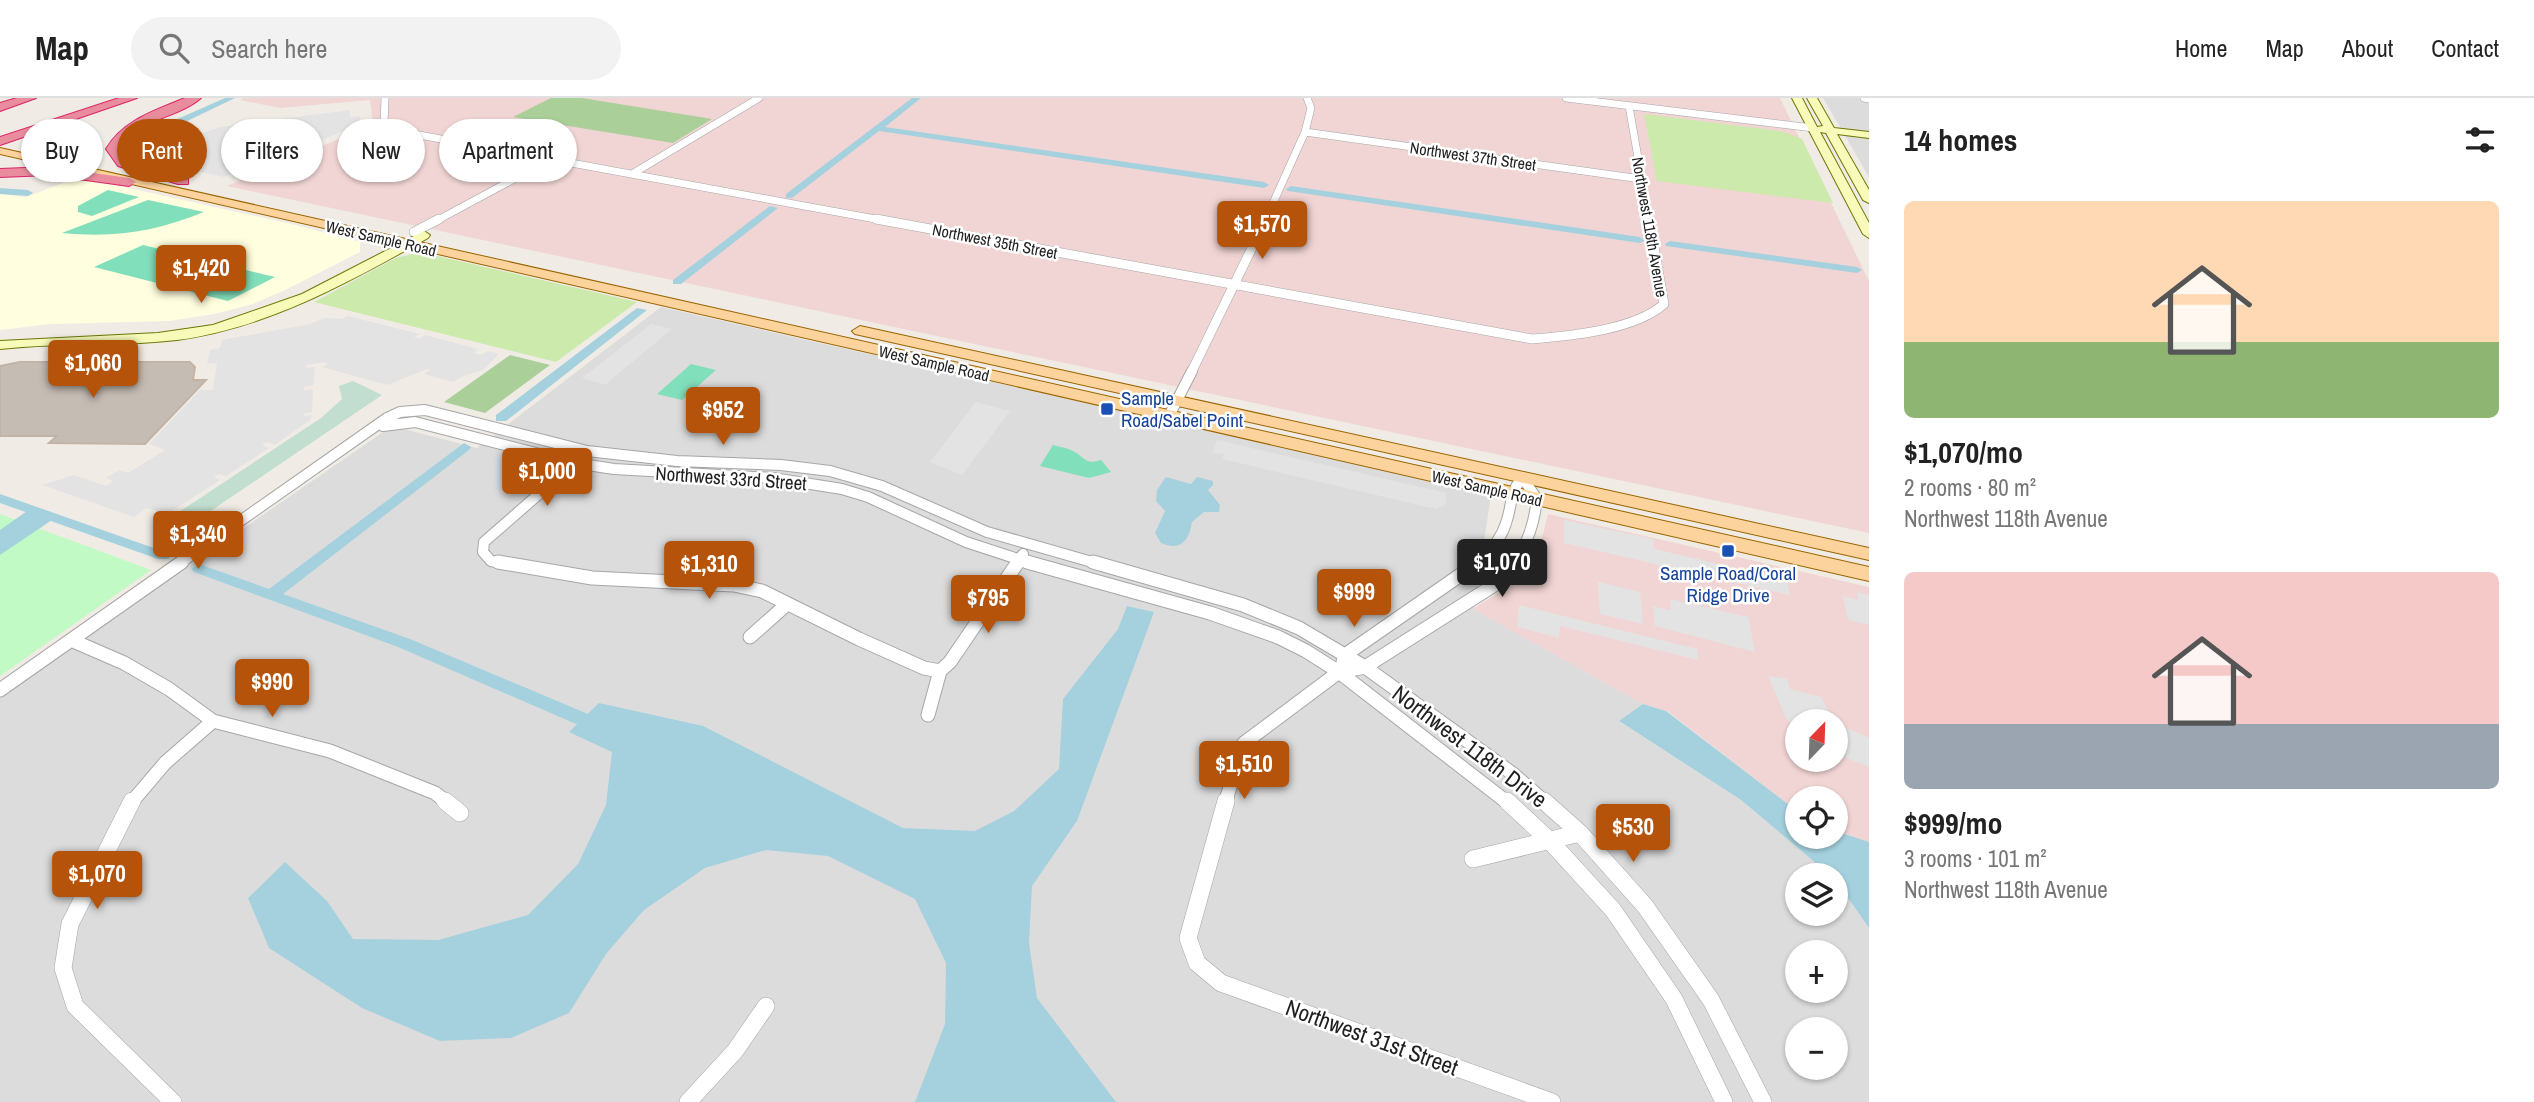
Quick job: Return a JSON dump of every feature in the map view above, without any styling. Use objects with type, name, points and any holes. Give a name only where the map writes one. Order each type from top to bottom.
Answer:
[{"type":"highway","points":[[0,107],[30,98]]},
{"type":"highway","points":[[0,142],[131,98]]},
{"type":"highway","points":[[151,119],[195,98]]},
{"type":"highway","points":[[117,140],[113,149],[117,158]]},
{"type":"highway","points":[[0,173],[50,171],[117,180]]},
{"type":"main road","points":[[1797,98],[1869,234]]},
{"type":"main road","points":[[1812,98],[1869,200]]},
{"type":"main road","points":[[1813,128],[1869,135]]},
{"type":"main road","name":"West Sample Road","points":[[0,142],[117,167]]},
{"type":"main road","name":"West Sample Road","points":[[0,151],[117,179]]},
{"type":"main road","name":"West Sample Road","points":[[129,182],[410,238],[1516,485],[1869,554]]},
{"type":"main road","name":"West Sample Road","points":[[187,182],[410,238]]},
{"type":"main road","points":[[1856,211],[1869,217]]},
{"type":"main road","points":[[0,336],[61,330],[145,329],[190,325],[225,318],[258,309],[292,295],[410,238]]},
{"type":"main road","points":[[0,345],[65,339],[179,335],[246,321],[296,303],[410,238]]},
{"type":"main road","name":"West Sample Road","points":[[1516,485],[1537,499],[1869,574]]},
{"type":"street","name":"Northwest 35th Street","points":[[385,98],[384,124],[392,130],[439,139]]},
{"type":"street","points":[[632,174],[759,98]]},
{"type":"street","points":[[1173,409],[1235,286],[1305,132],[1311,108],[1307,98]]},
{"type":"street","points":[[1566,98],[1813,128]]},
{"type":"street","name":"Northwest 118th Avenue","points":[[1625,323],[1661,311],[1664,304],[1641,179],[1634,106]]},
{"type":"street","name":"Northwest 37th Street","points":[[1305,132],[1641,179]]},
{"type":"street","name":"Northwest 35th Street","points":[[577,164],[1532,339],[1562,337],[1625,323]]},
{"type":"street","points":[[410,238],[510,182]]},
{"type":"street","points":[[410,238],[519,182]]},
{"type":"street","name":"Northwest 33rd Street","points":[[376,427],[400,412],[425,410],[587,451],[677,460],[781,465],[852,477],[882,486],[986,531],[1243,605],[1300,628],[1365,667]]},
{"type":"street","name":"Northwest 33rd Street","points":[[376,427],[398,422],[415,422],[575,463],[650,472],[773,478],[842,489],[868,496],[965,542],[1019,560],[1242,623],[1297,647],[1339,672]]},
{"type":"street","points":[[0,690],[376,427]]},
{"type":"street","points":[[587,451],[484,542],[483,552],[491,561],[580,576],[734,585],[762,591],[924,668],[940,671]]},
{"type":"street","points":[[842,489],[852,477]]},
{"type":"street","points":[[1339,672],[1346,655],[1475,567],[1500,538],[1516,485]]},
{"type":"street","points":[[1197,963],[1188,938],[1244,743],[1339,672],[1365,667],[1499,582],[1524,549],[1534,525],[1537,499]]},
{"type":"street","points":[[928,715],[940,671],[950,662],[1029,545]]},
{"type":"street","points":[[750,636],[786,604]]},
{"type":"street","points":[[71,639],[124,663],[169,689],[214,722],[330,751],[435,793],[460,813]]},
{"type":"street","name":"Northwest 118th Drive","points":[[1365,667],[1513,774],[1580,833],[1645,906],[1711,1000],[1763,1102]]},
{"type":"street","name":"Northwest 118th Drive","points":[[1339,672],[1493,789],[1549,840],[1613,909],[1674,999],[1724,1102]]},
{"type":"street","points":[[173,1102],[75,1006],[63,968],[70,925],[133,800],[165,763],[214,722]]},
{"type":"street","points":[[1473,859],[1580,833]]},
{"type":"street","name":"Northwest 31st Street","points":[[1197,963],[1221,983],[1552,1102]]},
{"type":"street","points":[[688,1102],[735,1051],[766,1006]]},
{"type":"shaded area","points":[[1780,98],[1869,281],[1869,533],[227,186],[237,182],[323,182],[323,146],[337,140],[337,182],[425,182],[425,119],[373,119],[370,100],[280,108],[240,100]]},
{"type":"shaded area","points":[[1823,98],[1869,98],[1869,177]]},
{"type":"shaded area","points":[[350,110],[350,117],[360,116],[360,119],[337,119],[337,133],[323,140],[323,119],[281,119]]},
{"type":"shaded area","points":[[220,127],[221,176],[207,173],[207,132]]},
{"type":"shaded area","points":[[66,182],[102,182],[360,242],[360,252],[253,304],[214,314],[169,321],[50,324],[0,330],[0,194],[26,197]]},
{"type":"shaded area","points":[[661,307],[1491,495],[1474,609],[1643,704],[1620,722],[1741,800],[1785,837],[1785,849],[1799,849],[1816,863],[1785,863],[1785,926],[1848,926],[1848,898],[1869,928],[1869,1102],[0,1102],[0,696],[392,426],[477,448]]},
{"type":"shaded area","points":[[348,316],[420,334],[414,337],[419,339],[425,335],[478,349],[474,353],[481,355],[488,351],[499,354],[483,370],[453,382],[424,374],[430,370],[427,369],[387,385],[322,367],[328,364],[326,362],[306,365],[306,368],[315,367],[313,385],[304,387],[304,391],[313,389],[312,412],[303,414],[312,415],[310,420],[275,445],[267,442],[262,445],[269,448],[226,476],[219,474],[214,477],[220,480],[167,514],[147,508],[134,517],[42,485],[74,475],[106,486],[113,481],[106,478],[120,470],[128,473],[165,450],[149,444],[200,390],[213,390],[217,363],[207,364],[210,350],[220,348],[222,340],[310,324],[325,318],[342,319]]},
{"type":"shaded area","points":[[651,324],[672,329],[605,385],[582,378]]},
{"type":"shaded area","points":[[353,381],[382,395],[190,525],[170,518],[321,418],[342,399],[339,386]]},
{"type":"shaded area","points":[[976,402],[1010,411],[962,475],[930,462]]},
{"type":"shaded area","points":[[1217,440],[1447,493],[1445,505],[1436,509],[1222,459],[1225,454],[1213,453]]},
{"type":"shaded area","points":[[1548,514],[1869,587],[1869,842],[1848,835],[1848,786],[1785,786],[1785,802],[1667,711],[1643,704],[1473,609],[1519,579],[1538,554]]},
{"type":"shaded area","points":[[1564,520],[1653,539],[1654,549],[1787,580],[1790,595],[1564,543]]},
{"type":"shaded area","points":[[1598,582],[1640,592],[1643,624],[1600,614]]},
{"type":"shaded area","points":[[1857,592],[1869,595],[1869,625],[1848,620],[1843,596],[1858,600]]},
{"type":"shaded area","points":[[1670,599],[1748,617],[1755,652],[1655,626],[1653,606],[1671,611]]},
{"type":"shaded area","points":[[1519,605],[1697,649],[1698,660],[1560,626],[1559,638],[1517,627]]},
{"type":"shaded area","points":[[1768,676],[1787,679],[1790,689],[1821,697],[1828,709],[1785,709],[1785,716]]},
{"type":"shaded area","points":[[1848,728],[1869,738],[1869,767],[1848,759]]},
{"type":"green space","points":[[551,98],[582,98],[712,119],[673,143],[577,127],[577,119],[513,117]]},
{"type":"green space","points":[[1644,114],[1781,131],[1802,139],[1833,203],[1657,181]]},
{"type":"green space","points":[[108,190],[139,197],[92,216],[78,212],[78,206]]},
{"type":"green space","points":[[148,200],[204,212],[134,232],[100,235],[62,233]]},
{"type":"green space","points":[[143,245],[275,277],[228,301],[94,267]]},
{"type":"green space","points":[[416,253],[637,302],[556,362],[314,302],[396,258]]},
{"type":"green space","points":[[510,355],[550,365],[485,413],[444,402]]},
{"type":"green space","points":[[691,364],[716,370],[682,400],[657,394]]},
{"type":"green space","points":[[1053,445],[1071,450],[1087,461],[1101,460],[1111,472],[1089,478],[1040,466]]},
{"type":"green space","points":[[0,514],[151,570],[0,676]]},
{"type":"water","points":[[1166,477],[1191,484],[1197,477],[1213,481],[1208,490],[1220,505],[1219,512],[1204,512],[1192,522],[1186,540],[1173,546],[1161,543],[1155,533],[1165,511],[1156,501],[1157,490]]},
{"type":"water","points":[[30,509],[55,518],[0,555],[0,530]]},
{"type":"water","points":[[1127,606],[1154,612],[1077,821],[1032,886],[1029,943],[1037,998],[1116,1102],[915,1102],[945,1024],[946,963],[915,899],[828,856],[766,850],[705,868],[644,910],[606,954],[569,1013],[511,1038],[440,1041],[362,1008],[269,948],[248,898],[285,862],[327,901],[353,939],[438,940],[528,915],[578,864],[606,805],[612,752],[569,732],[599,703],[703,726],[903,828],[975,831],[1014,811],[1059,769],[1063,699],[1118,629]]},
{"type":"water","points":[[1643,704],[1666,711],[1785,802],[1785,837],[1741,800],[1619,721]]},
{"type":"water","points":[[1848,835],[1869,842],[1869,928],[1848,898],[1848,863],[1816,863],[1799,849],[1848,849]]},
{"type":"building","points":[[20,362],[190,362],[195,367],[193,380],[206,380],[145,444],[49,443],[57,436],[0,436],[0,366]]},
{"type":"waterway","points":[[185,119],[231,98]]},
{"type":"waterway","points":[[878,128],[917,98]]},
{"type":"waterway","points":[[789,196],[878,128]]},
{"type":"waterway","points":[[878,128],[1264,185]]},
{"type":"waterway","points":[[1291,189],[1640,240]]},
{"type":"waterway","points":[[0,191],[28,193]]},
{"type":"waterway","points":[[677,282],[773,208]]},
{"type":"waterway","points":[[1670,244],[1857,270]]},
{"type":"waterway","points":[[501,418],[641,310]]},
{"type":"waterway","points":[[271,595],[464,447]]},
{"type":"waterway","points":[[0,498],[163,556]]},
{"type":"waterway","points":[[199,569],[271,595]]},
{"type":"waterway","points":[[271,595],[404,643],[582,719]]},
{"type":"place","name":"Sample Road/Sabel Point","points":[[1107,409]]},
{"type":"place","name":"Sample Road/Coral Ridge Drive","points":[[1728,551]]}]
